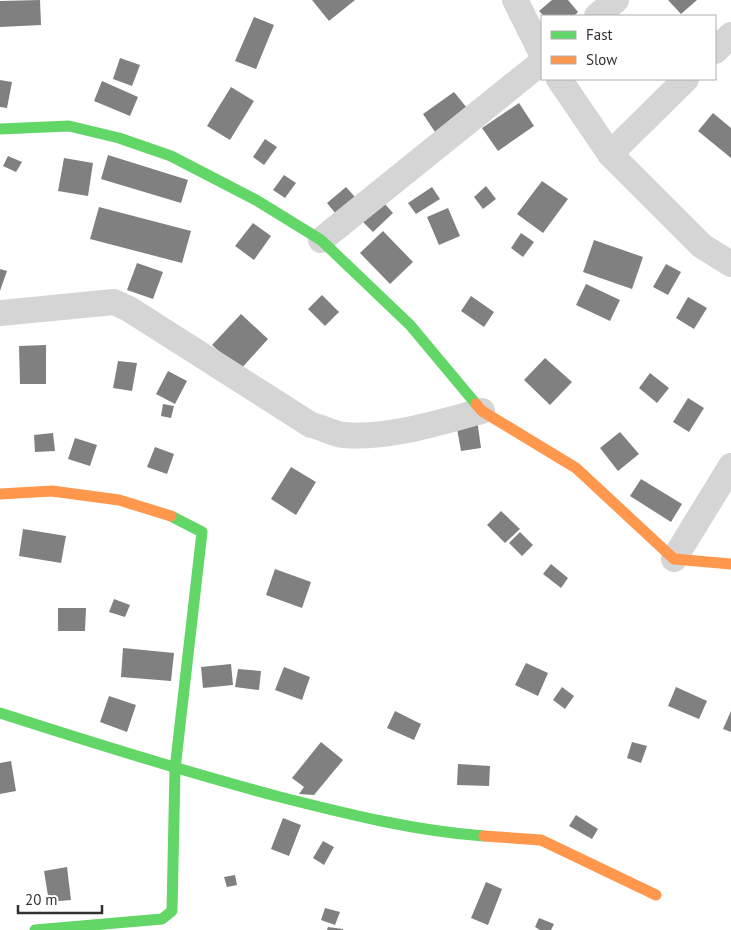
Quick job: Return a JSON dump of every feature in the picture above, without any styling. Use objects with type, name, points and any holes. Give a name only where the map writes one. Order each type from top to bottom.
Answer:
[{"type":"street","points":[[515,0],[541,52]]},
{"type":"street","points":[[598,15],[616,0]]},
{"type":"street","points":[[716,50],[731,35]]},
{"type":"street","points":[[321,240],[541,63]]},
{"type":"street","points":[[560,80],[610,154],[702,246],[731,264]]},
{"type":"street","points":[[610,154],[685,80]]},
{"type":"street","points":[[0,129],[68,126],[128,141],[172,156],[226,184],[321,240],[410,325],[482,411],[576,468],[674,559],[731,564]]},
{"type":"street","points":[[0,313],[114,302],[129,309],[311,425],[341,435],[361,436],[417,427],[482,411]]},
{"type":"street","points":[[674,559],[731,466]]},
{"type":"street","points":[[0,494],[52,491],[119,500],[171,516],[202,532],[175,769],[172,911],[162,919],[35,930]]},
{"type":"street","points":[[0,709],[175,769],[350,815],[442,833],[541,840],[656,895]]},
{"type":"building","points":[[40,0],[41,25],[0,27],[0,1]]},
{"type":"building","points":[[312,0],[355,0],[329,21]]},
{"type":"building","points":[[552,0],[568,0],[578,12],[575,15],[543,15],[539,11]]},
{"type":"building","points":[[668,0],[697,0],[681,14]]},
{"type":"building","points":[[254,17],[274,25],[256,69],[235,61]]},
{"type":"building","points":[[120,58],[140,65],[132,86],[113,79]]},
{"type":"building","points":[[0,80],[12,82],[7,108],[0,107]]},
{"type":"building","points":[[102,81],[138,97],[130,116],[94,101]]},
{"type":"building","points":[[231,87],[254,101],[230,140],[207,126]]},
{"type":"building","points":[[454,92],[467,108],[435,132],[423,114]]},
{"type":"building","points":[[519,103],[534,126],[498,151],[482,128]]},
{"type":"building","points":[[713,113],[731,128],[731,158],[698,131]]},
{"type":"building","points":[[265,139],[277,147],[264,165],[253,157]]},
{"type":"building","points":[[108,155],[188,180],[181,203],[101,179]]},
{"type":"building","points":[[8,156],[22,162],[16,172],[3,166]]},
{"type":"building","points":[[64,158],[93,163],[88,196],[58,191]]},
{"type":"building","points":[[284,175],[296,183],[285,198],[273,190]]},
{"type":"building","points":[[542,181],[568,199],[543,233],[517,214]]},
{"type":"building","points":[[486,186],[496,199],[483,209],[474,197]]},
{"type":"building","points":[[346,187],[355,197],[336,214],[327,203]]},
{"type":"building","points":[[432,187],[440,199],[416,214],[408,203]]},
{"type":"building","points":[[384,203],[393,213],[373,232],[363,222]]},
{"type":"building","points":[[99,207],[191,231],[182,263],[90,239]]},
{"type":"building","points":[[448,208],[460,236],[439,245],[427,217]]},
{"type":"building","points":[[253,223],[271,236],[254,260],[235,246]]},
{"type":"building","points":[[383,231],[413,262],[390,284],[360,253]]},
{"type":"building","points":[[521,233],[534,242],[523,257],[511,248]]},
{"type":"building","points":[[594,240],[643,257],[632,289],[583,272]]},
{"type":"building","points":[[137,263],[163,272],[153,299],[127,290]]},
{"type":"building","points":[[666,264],[681,272],[668,295],[653,287]]},
{"type":"building","points":[[0,269],[7,271],[0,291]]},
{"type":"building","points":[[586,284],[620,300],[610,321],[576,305]]},
{"type":"building","points":[[322,295],[339,312],[325,326],[308,309]]},
{"type":"building","points":[[471,296],[494,312],[484,327],[461,311]]},
{"type":"building","points":[[688,297],[707,308],[694,329],[676,318]]},
{"type":"building","points":[[241,314],[268,339],[240,370],[212,345]]},
{"type":"building","points":[[46,345],[46,384],[20,384],[19,346]]},
{"type":"building","points":[[545,358],[572,382],[550,405],[524,380]]},
{"type":"building","points":[[118,361],[137,363],[132,391],[113,388]]},
{"type":"building","points":[[168,371],[187,381],[175,404],[156,394]]},
{"type":"building","points":[[650,373],[669,388],[657,403],[639,388]]},
{"type":"building","points":[[688,398],[704,408],[689,432],[673,422]]},
{"type":"building","points":[[163,404],[174,406],[171,418],[161,416]]},
{"type":"building","points":[[477,419],[481,448],[461,451],[456,423]]},
{"type":"building","points":[[620,432],[639,454],[618,471],[600,448]]},
{"type":"building","points":[[53,433],[55,451],[35,452],[34,435]]},
{"type":"building","points":[[75,438],[97,445],[90,466],[68,459]]},
{"type":"building","points":[[155,447],[174,454],[167,474],[147,467]]},
{"type":"building","points":[[291,467],[316,482],[296,515],[271,499]]},
{"type":"building","points":[[641,479],[682,504],[671,522],[630,496]]},
{"type":"building","points":[[501,511],[520,529],[505,543],[487,525]]},
{"type":"building","points":[[23,529],[66,536],[61,563],[19,556]]},
{"type":"building","points":[[520,532],[533,545],[522,556],[509,543]]},
{"type":"building","points":[[551,564],[568,578],[561,588],[543,574]]},
{"type":"building","points":[[275,569],[311,582],[302,608],[266,595]]},
{"type":"building","points":[[114,599],[130,605],[125,617],[109,612]]},
{"type":"building","points":[[58,608],[86,608],[85,631],[58,631]]},
{"type":"building","points":[[123,648],[174,653],[171,681],[121,677]]},
{"type":"building","points":[[526,663],[548,673],[538,696],[515,685]]},
{"type":"building","points":[[231,664],[233,685],[203,688],[201,667]]},
{"type":"building","points":[[284,667],[310,677],[302,700],[275,690]]},
{"type":"building","points":[[238,669],[261,671],[259,690],[235,687]]},
{"type":"building","points":[[562,687],[574,696],[565,709],[553,700]]},
{"type":"building","points":[[676,687],[707,701],[699,719],[668,706]]},
{"type":"building","points":[[109,696],[136,705],[127,732],[100,722]]},
{"type":"building","points":[[395,711],[421,724],[414,740],[387,728]]},
{"type":"building","points":[[731,711],[731,732],[723,729]]},
{"type":"building","points":[[321,742],[343,760],[314,795],[299,794],[304,787],[292,778]]},
{"type":"building","points":[[632,742],[647,746],[641,763],[627,758]]},
{"type":"building","points":[[11,761],[16,791],[0,794],[0,763]]},
{"type":"building","points":[[458,764],[490,766],[489,786],[457,785]]},
{"type":"building","points":[[576,815],[598,829],[592,839],[569,826]]},
{"type":"building","points":[[283,818],[301,825],[289,856],[271,849]]},
{"type":"building","points":[[323,841],[334,847],[324,865],[313,858]]},
{"type":"building","points":[[67,867],[71,900],[49,902],[44,871]]},
{"type":"building","points":[[235,875],[237,885],[227,887],[224,877]]},
{"type":"building","points":[[486,882],[502,889],[488,925],[471,918]]},
{"type":"building","points":[[325,908],[340,912],[335,925],[321,920]]},
{"type":"building","points":[[539,918],[554,924],[551,930],[540,930],[535,927]]},
{"type":"building","points":[[328,927],[343,929],[343,930],[327,930]]},
{"type":"traffic: fast","points":[[0,129],[69,126],[119,138],[171,156],[256,200],[321,240],[410,325],[476,404]]},
{"type":"traffic: fast","points":[[35,930],[162,919],[172,911],[175,769],[202,532],[171,516]]},
{"type":"traffic: fast","points":[[0,713],[140,757],[280,797],[407,826],[484,836]]},
{"type":"traffic: slow","points":[[476,404],[482,411],[576,468],[674,559],[731,564]]},
{"type":"traffic: slow","points":[[0,494],[52,491],[119,500],[171,516]]},
{"type":"traffic: slow","points":[[484,836],[541,840],[656,895]]}]
